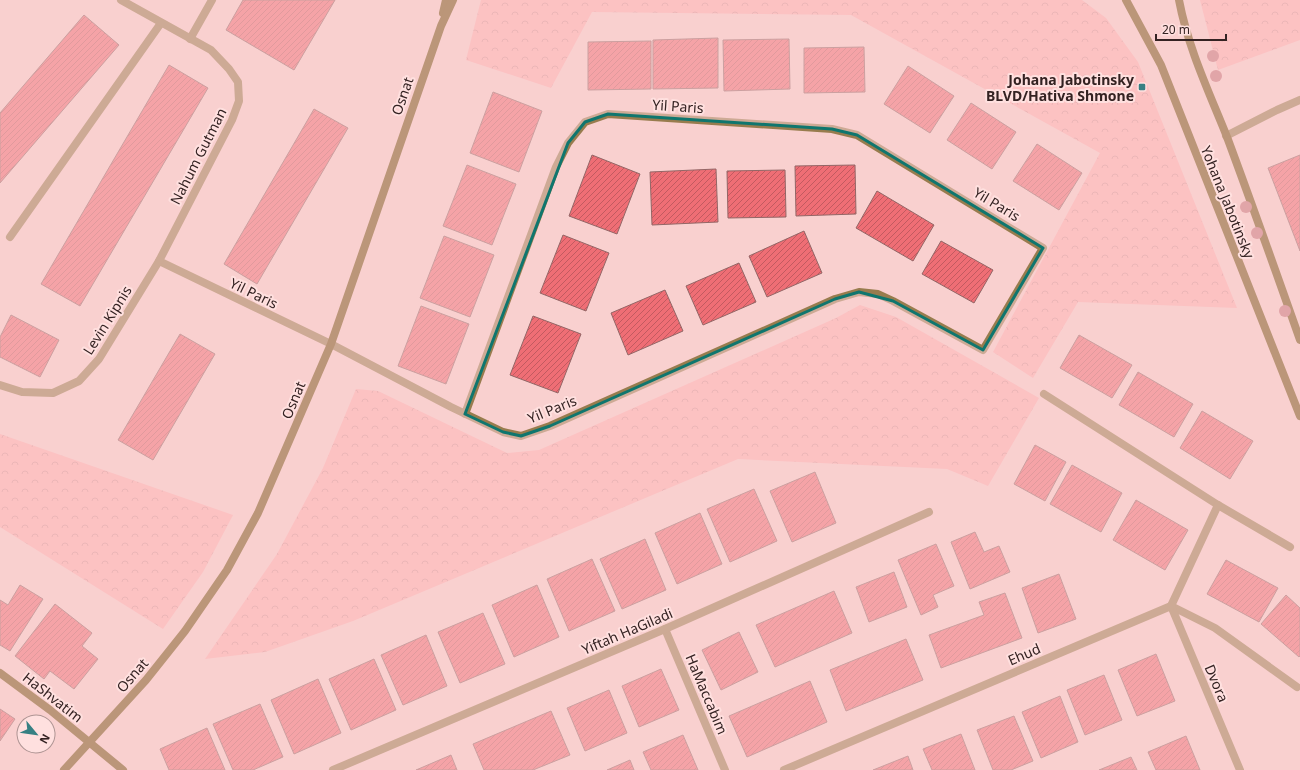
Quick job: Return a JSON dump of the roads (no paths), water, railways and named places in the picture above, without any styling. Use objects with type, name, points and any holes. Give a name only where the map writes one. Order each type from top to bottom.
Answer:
[{"type":"street","name":"Nahum Gutman","points":[[120,0],[211,50],[229,69],[238,82],[239,101],[232,120],[159,261]]},
{"type":"street","points":[[190,39],[212,0]]},
{"type":"street","name":"Osnat","points":[[64,770],[146,680],[185,631],[227,570],[258,513],[331,344],[440,26],[446,0]]},
{"type":"street","name":"Osnat","points":[[440,26],[453,0]]},
{"type":"street","name":"Yohana Jabotinsky","points":[[1126,0],[1161,65],[1300,416]]},
{"type":"street","name":"Yohana Jabotinsky","points":[[1178,0],[1182,20],[1196,64],[1226,136],[1300,340]]},
{"type":"street","points":[[10,237],[161,23]]},
{"type":"street","name":"Yohana Jabotinsky","points":[[1226,136],[1300,100]]},
{"type":"street","name":"Yil Paris","points":[[159,261],[331,344],[466,414],[503,432],[521,436],[550,426],[835,299],[859,292],[878,294],[893,300],[983,350],[1043,248],[858,135],[832,129],[608,114],[585,122],[568,143],[554,174],[466,414]]},
{"type":"street","name":"Levin Kipnis","points":[[0,385],[22,392],[53,393],[79,381],[99,360],[159,261]]},
{"type":"street","points":[[1044,394],[1218,505],[1290,547]]},
{"type":"street","points":[[1218,505],[1171,606],[1215,628],[1297,687]]},
{"type":"street","name":"Yiftah HaGiladi","points":[[333,770],[665,629],[929,512]]},
{"type":"street","name":"Ehud","points":[[784,770],[1171,606]]},
{"type":"street","name":"Dvora","points":[[1171,606],[1240,770]]},
{"type":"street","name":"HaMaccabim","points":[[665,629],[725,770]]},
{"type":"street","name":"HaShvatim","points":[[0,673],[50,710],[123,770]]},
{"type":"place","name":"Johana Jabotinsky BLVD/Hativa Shmone","points":[[1142,87]]}]
